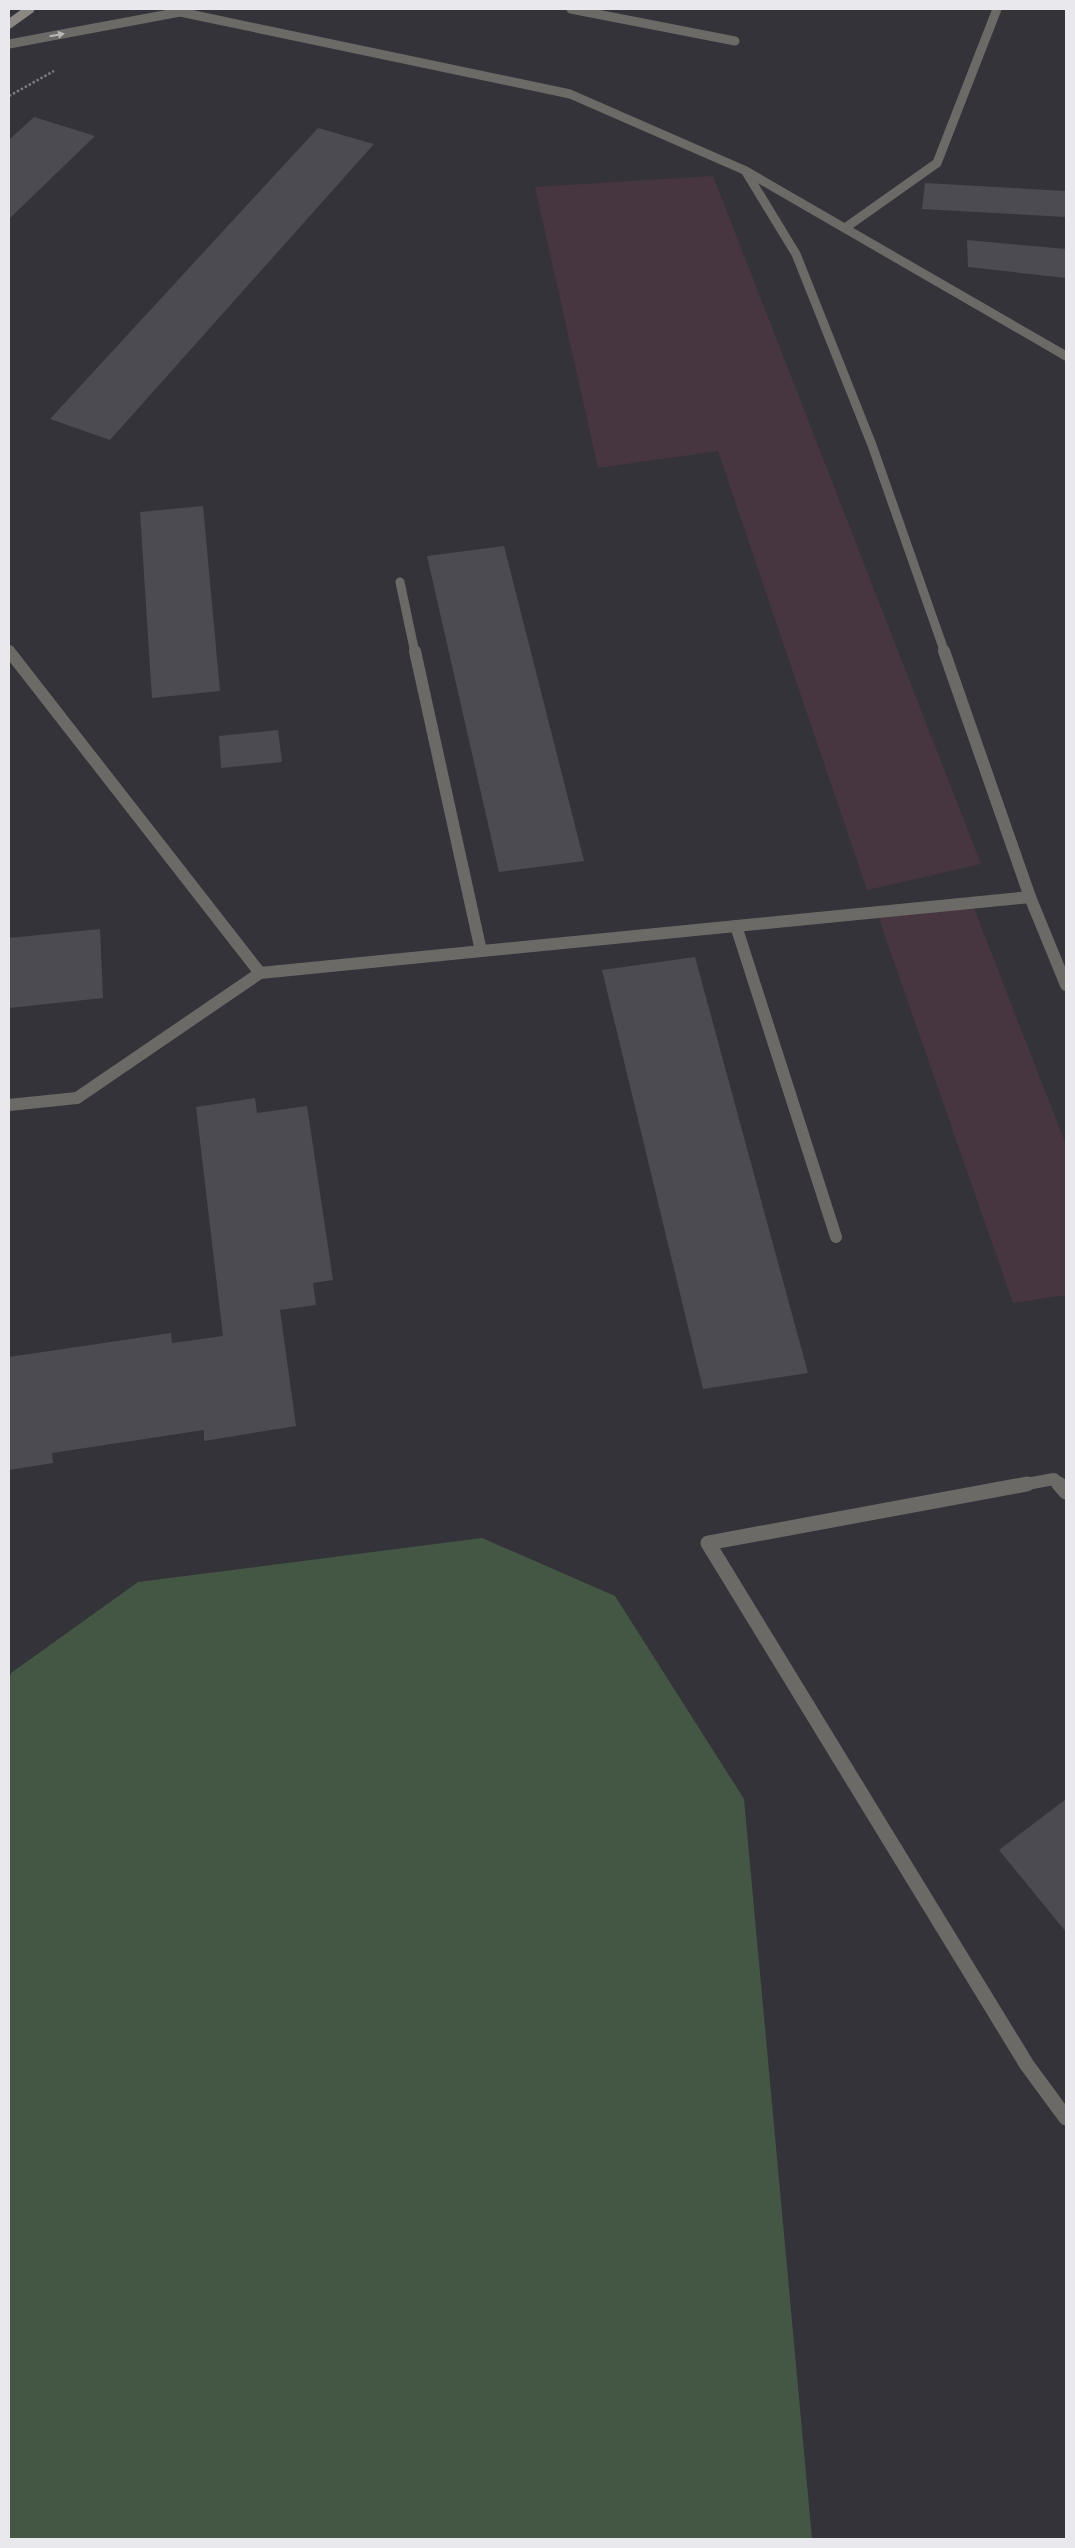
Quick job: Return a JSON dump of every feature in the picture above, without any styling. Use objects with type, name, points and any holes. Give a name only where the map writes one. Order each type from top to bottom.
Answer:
[{"type":"main road","points":[[9,24],[30,9]]},
{"type":"street","points":[[9,44],[178,10],[194,9]]},
{"type":"street","points":[[571,9],[735,41]]},
{"type":"street","points":[[845,228],[937,163],[997,9]]},
{"type":"street","points":[[178,10],[570,94],[744,170],[1066,356]]},
{"type":"street","points":[[744,170],[796,254],[872,445],[1030,897],[1066,985]]},
{"type":"street","points":[[400,582],[480,951]]},
{"type":"street","points":[[9,651],[260,973]]},
{"type":"street","points":[[9,1105],[77,1098],[260,973],[1030,897]]},
{"type":"street","points":[[736,926],[836,1237]]},
{"type":"street","points":[[1066,1492],[1054,1479],[708,1543],[1027,2066],[1066,2118]]},
{"type":"shaded area","points":[[713,176],[981,864],[867,890],[718,451],[598,468],[535,187]]},
{"type":"shaded area","points":[[972,903],[1066,1145],[1066,1295],[1013,1303],[878,916]]},
{"type":"green space","points":[[482,1538],[615,1596],[744,1799],[812,2539],[9,2539],[9,1680],[11,1673],[138,1582]]},
{"type":"building","points":[[34,117],[95,136],[9,219],[9,140]]},
{"type":"building","points":[[318,128],[374,144],[110,440],[50,419]]},
{"type":"building","points":[[925,183],[1066,191],[1066,217],[922,209]]},
{"type":"building","points":[[967,240],[1066,249],[1066,278],[968,267]]},
{"type":"building","points":[[203,506],[220,691],[152,698],[140,512]]},
{"type":"building","points":[[504,546],[584,861],[499,872],[427,556]]},
{"type":"building","points":[[278,730],[282,762],[221,768],[219,736]]},
{"type":"building","points":[[100,929],[103,998],[9,1008],[9,938]]},
{"type":"building","points":[[695,957],[808,1373],[703,1389],[602,970]]},
{"type":"building","points":[[255,1098],[257,1113],[307,1106],[333,1280],[313,1283],[316,1305],[280,1310],[296,1426],[204,1441],[204,1430],[52,1453],[53,1463],[9,1470],[9,1357],[171,1333],[172,1343],[223,1336],[196,1107]]},
{"type":"building","points":[[1066,1799],[1066,1932],[999,1850]]}]
